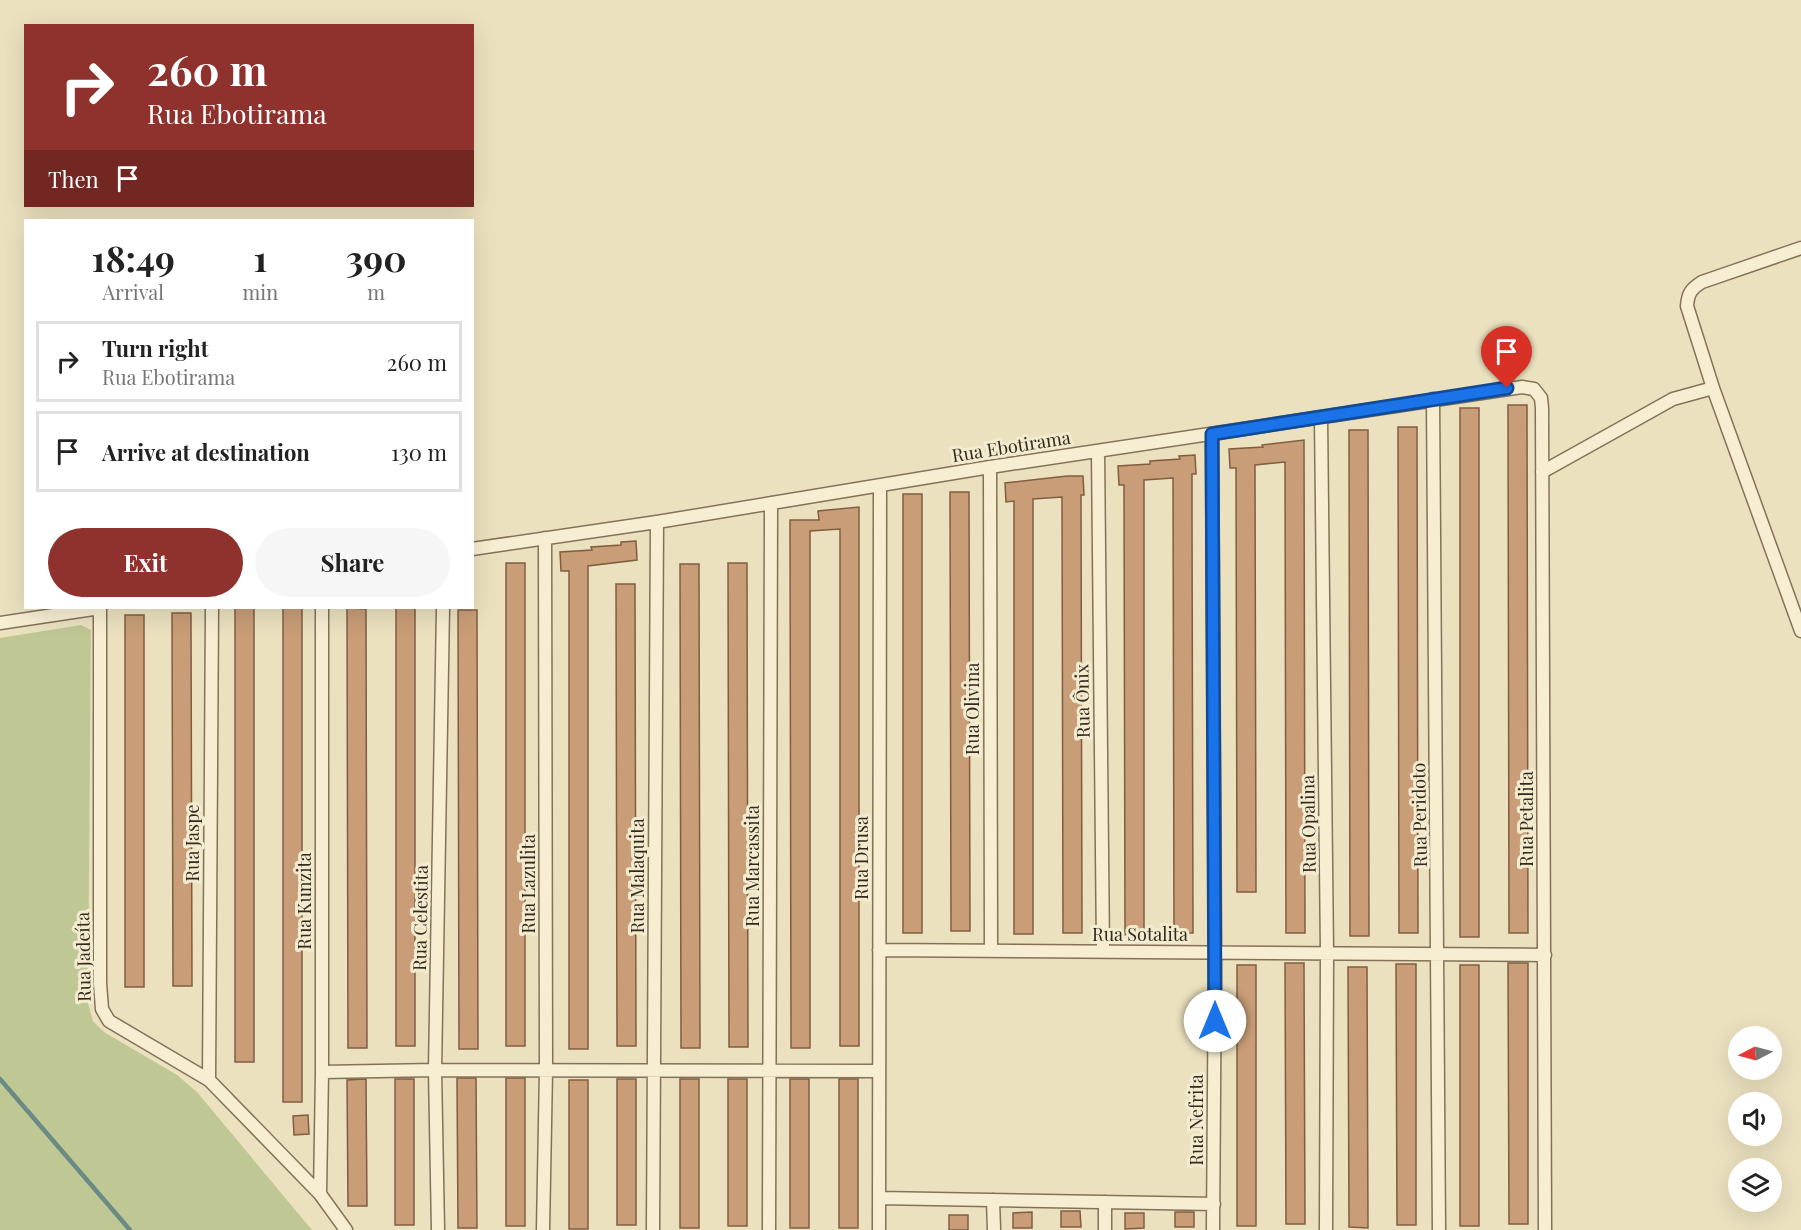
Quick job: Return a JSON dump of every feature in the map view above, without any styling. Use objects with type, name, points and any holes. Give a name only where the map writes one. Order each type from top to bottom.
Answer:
[{"type":"street","points":[[1801,248],[1702,282],[1692,288],[1687,306],[1713,387],[1801,631]]},
{"type":"street","name":"Rua Ebotirama","points":[[474,549],[657,522],[990,467],[1433,399],[1527,387],[1538,393],[1542,408]]},
{"type":"street","points":[[1542,472],[1673,399],[1713,387]]},
{"type":"street","name":"Rua Peridoto","points":[[1433,399],[1439,1230]]},
{"type":"street","name":"Rua Petalita","points":[[1542,408],[1545,1230]]},
{"type":"street","name":"Rua Opalina","points":[[1320,418],[1327,953],[1326,1230]]},
{"type":"street","name":"Rua Nefrita","points":[[1212,434],[1215,952],[1213,1230]]},
{"type":"street","name":"Rua Ônix","points":[[1098,451],[1103,951]]},
{"type":"street","name":"Rua Olivina","points":[[990,467],[991,951]]},
{"type":"street","name":"Rua Drusa","points":[[879,1230],[880,486]]},
{"type":"street","name":"Rua Marcassita","points":[[769,1230],[771,503]]},
{"type":"street","name":"Rua Malaquita","points":[[653,1230],[657,522]]},
{"type":"street","name":"Rua Lazulita","points":[[543,1230],[546,1070],[545,538]]},
{"type":"street","points":[[0,623],[93,609]]},
{"type":"street","name":"Rua Jadeíta","points":[[100,609],[102,1009],[109,1022],[209,1080],[320,1194],[346,1230]]},
{"type":"street","name":"Rua Jaspe","points":[[209,1080],[212,609]]},
{"type":"street","name":"Rua Kunzita","points":[[320,1194],[322,609]]},
{"type":"street","name":"Rua Celestita","points":[[438,1230],[435,1070],[443,609]]},
{"type":"street","name":"Rua Sotalita","points":[[879,950],[1545,955]]},
{"type":"street","points":[[322,1072],[879,1071]]},
{"type":"street","points":[[879,1198],[1214,1204]]},
{"type":"street","points":[[993,1200],[994,1230]]},
{"type":"street","points":[[1105,1202],[1105,1230]]},
{"type":"green space","points":[[81,625],[91,630],[88,1003],[93,1021],[104,1032],[177,1075],[197,1092],[312,1230],[0,1230],[0,638]]},
{"type":"building","points":[[1508,405],[1527,405],[1528,933],[1509,933]]},
{"type":"building","points":[[1460,408],[1479,408],[1479,937],[1460,937]]},
{"type":"building","points":[[1398,427],[1417,427],[1418,933],[1399,933]]},
{"type":"building","points":[[1349,430],[1368,430],[1369,936],[1350,936]]},
{"type":"building","points":[[1304,440],[1305,933],[1286,933],[1285,462],[1255,465],[1256,892],[1237,892],[1236,468],[1230,468],[1229,449],[1263,447],[1262,445]]},
{"type":"building","points":[[1195,455],[1196,474],[1192,474],[1193,933],[1174,933],[1173,478],[1144,480],[1144,935],[1125,935],[1124,485],[1119,485],[1118,466],[1150,464],[1150,461],[1180,459],[1179,456]]},
{"type":"building","points":[[1083,476],[1084,495],[1081,495],[1082,933],[1063,933],[1062,497],[1033,499],[1033,934],[1014,934],[1014,501],[1006,502],[1005,483]]},
{"type":"building","points":[[950,492],[969,492],[970,931],[951,931]]},
{"type":"building","points":[[903,494],[922,494],[922,933],[903,933]]},
{"type":"building","points":[[859,507],[859,1046],[840,1046],[840,529],[810,531],[810,1048],[791,1048],[790,520],[819,520],[818,511]]},
{"type":"building","points":[[636,541],[637,560],[588,566],[588,1049],[569,1049],[569,571],[561,571],[560,552],[592,550],[591,547],[621,545],[621,542]]},
{"type":"building","points":[[506,563],[525,563],[525,1046],[506,1046]]},
{"type":"building","points":[[728,563],[747,563],[748,1047],[729,1047]]},
{"type":"building","points":[[680,564],[699,564],[700,1048],[681,1048]]},
{"type":"building","points":[[616,584],[635,584],[636,1046],[617,1046]]},
{"type":"building","points":[[235,609],[254,609],[254,1062],[235,1062]]},
{"type":"building","points":[[283,609],[302,609],[302,1102],[283,1102]]},
{"type":"building","points":[[347,609],[366,609],[367,1048],[348,1048]]},
{"type":"building","points":[[396,609],[415,609],[415,1046],[396,1046]]},
{"type":"building","points":[[458,610],[477,610],[478,1049],[459,1049]]},
{"type":"building","points":[[172,613],[191,613],[192,986],[173,986]]},
{"type":"building","points":[[125,615],[144,615],[144,987],[125,987]]},
{"type":"building","points":[[1285,963],[1304,963],[1305,1224],[1286,1224]]},
{"type":"building","points":[[1508,963],[1528,963],[1528,1224],[1509,1224]]},
{"type":"building","points":[[1396,964],[1416,964],[1416,1225],[1397,1225]]},
{"type":"building","points":[[1237,965],[1256,965],[1256,1226],[1237,1226]]},
{"type":"building","points":[[1460,965],[1479,965],[1479,1226],[1460,1226]]},
{"type":"building","points":[[1348,967],[1367,967],[1368,1228],[1349,1227]]},
{"type":"building","points":[[457,1078],[476,1078],[477,1228],[458,1228]]},
{"type":"building","points":[[506,1078],[525,1078],[525,1226],[506,1226]]},
{"type":"building","points":[[366,1079],[367,1206],[348,1206],[347,1080]]},
{"type":"building","points":[[395,1079],[414,1079],[414,1225],[395,1225]]},
{"type":"building","points":[[617,1079],[636,1079],[636,1225],[617,1225]]},
{"type":"building","points":[[680,1079],[699,1079],[699,1228],[680,1228]]},
{"type":"building","points":[[728,1079],[747,1079],[747,1226],[728,1226]]},
{"type":"building","points":[[790,1079],[809,1079],[809,1228],[790,1228]]},
{"type":"building","points":[[839,1079],[858,1079],[858,1228],[839,1228]]},
{"type":"building","points":[[569,1080],[588,1080],[588,1229],[569,1229]]},
{"type":"building","points":[[308,1115],[309,1134],[294,1135],[293,1116]]},
{"type":"building","points":[[1061,1211],[1080,1211],[1081,1227],[1061,1227]]},
{"type":"building","points":[[1032,1212],[1032,1228],[1013,1228],[1013,1213]]},
{"type":"building","points":[[1175,1212],[1194,1212],[1194,1227],[1175,1227]]},
{"type":"building","points":[[1125,1213],[1144,1213],[1144,1228],[1125,1229]]},
{"type":"building","points":[[949,1215],[968,1215],[968,1230],[949,1230]]},
{"type":"waterway","points":[[0,1079],[130,1230]]},
{"type":"route","points":[[1215,1021],[1212,434],[1507,388]]}]
